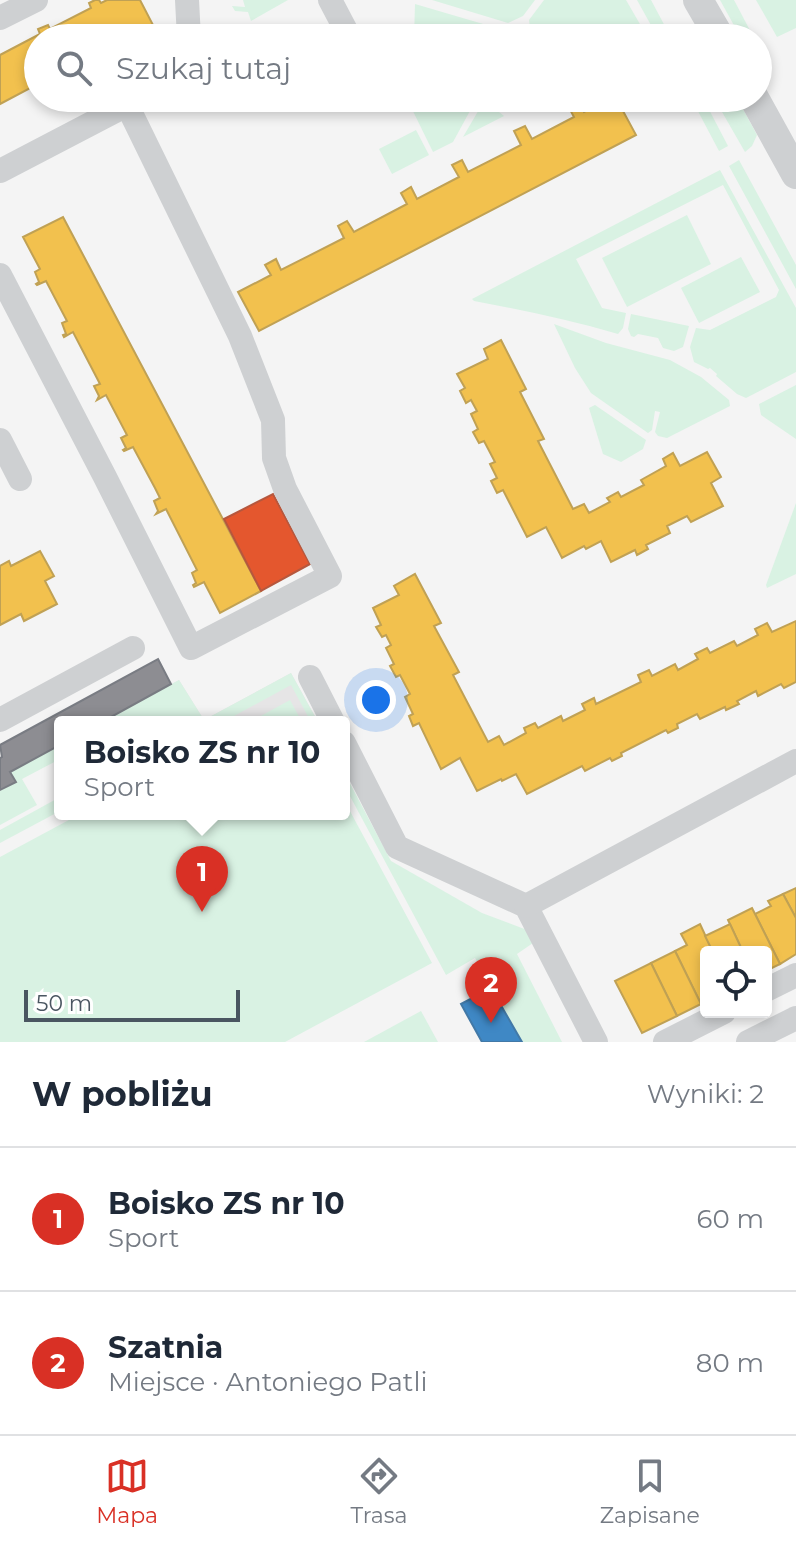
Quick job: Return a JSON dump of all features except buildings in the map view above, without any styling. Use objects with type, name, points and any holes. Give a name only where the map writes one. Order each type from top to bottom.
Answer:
[{"type":"street","points":[[0,18],[36,0]]},
{"type":"street","points":[[187,0],[188,24]]},
{"type":"street","points":[[330,0],[343,24]]},
{"type":"street","points":[[698,0],[712,24]]},
{"type":"street","points":[[0,171],[114,112]]},
{"type":"street","points":[[0,275],[191,648],[330,576],[285,489],[274,458],[273,420],[240,336],[138,112]]},
{"type":"street","points":[[762,112],[796,174]]},
{"type":"street","points":[[0,440],[20,479]]},
{"type":"street","points":[[0,720],[133,648]]},
{"type":"street","points":[[310,677],[330,716]]},
{"type":"street","points":[[350,755],[397,847],[526,906],[596,1042]]},
{"type":"street","points":[[526,906],[796,761]]},
{"type":"street","points":[[772,987],[796,975]]},
{"type":"street","points":[[665,1042],[712,1018]]},
{"type":"street","points":[[748,1042],[796,1018]]},
{"type":"shaded area","points":[[291,673],[315,716],[211,716]]},
{"type":"shaded area","points":[[179,680],[202,716],[113,716]]},
{"type":"green space","points":[[243,0],[288,0],[251,21],[248,12],[235,11],[232,6],[245,7]]},
{"type":"green space","points":[[432,0],[535,0],[523,16],[508,23]]},
{"type":"green space","points":[[544,0],[626,0],[640,24],[530,24],[529,20]]},
{"type":"green space","points":[[637,0],[651,0],[664,24],[650,24]]},
{"type":"green space","points":[[720,0],[734,0],[747,24],[733,24]]},
{"type":"green space","points":[[756,0],[796,0],[796,28],[777,37]]},
{"type":"green space","points":[[415,4],[483,24],[414,24]]},
{"type":"green space","points":[[413,112],[469,112],[453,142],[433,152]]},
{"type":"green space","points":[[478,112],[499,112],[504,116],[463,137]]},
{"type":"green space","points":[[698,112],[710,112],[728,146],[719,151]]},
{"type":"green space","points":[[722,112],[745,112],[757,135],[745,152]]},
{"type":"green space","points":[[416,130],[429,155],[392,174],[379,149]]},
{"type":"green space","points":[[739,160],[796,265],[796,289],[729,166]]},
{"type":"green space","points":[[720,170],[796,308],[796,372],[746,398],[737,394],[710,368],[694,362],[690,347],[696,328],[710,330],[776,297],[779,290],[723,185],[576,259],[602,308],[626,313],[623,328],[618,334],[472,299]]},
{"type":"green space","points":[[687,215],[711,264],[627,307],[602,258]]},
{"type":"green space","points":[[741,257],[760,292],[699,323],[681,288]]},
{"type":"green space","points":[[631,314],[689,326],[683,347],[674,351],[663,348],[658,338],[638,334],[631,336],[628,329]]},
{"type":"green space","points":[[554,324],[606,343],[670,360],[701,377],[729,400],[730,406],[667,438],[655,432],[660,412],[655,411],[652,430],[648,433],[591,393]]},
{"type":"green space","points":[[796,385],[796,439],[761,415],[759,404]]},
{"type":"green space","points":[[595,405],[646,440],[643,449],[621,462],[603,454],[589,408]]},
{"type":"green space","points":[[796,503],[796,574],[767,588],[766,585]]},
{"type":"green space","points":[[291,673],[315,716],[308,716],[291,685],[234,716],[211,716]]},
{"type":"green space","points":[[179,680],[202,716],[113,716]]},
{"type":"green space","points":[[290,700],[299,716],[261,716]]},
{"type":"green space","points":[[54,748],[54,762],[22,779],[37,805],[0,825],[0,790],[15,782],[10,772]]},
{"type":"green space","points":[[350,783],[391,861],[482,913],[527,930],[533,943],[517,954],[562,1042],[522,1042],[475,958],[446,975],[350,796]]},
{"type":"green space","points":[[54,800],[54,814],[0,843],[0,830]]},
{"type":"green space","points":[[350,811],[432,963],[285,1042],[0,1042],[0,857],[69,820],[350,820]]},
{"type":"green space","points":[[421,1011],[438,1042],[364,1042]]},
{"type":"place","name":"Boisko ZS nr 10","points":[[202,912]]},
{"type":"place","name":"Szatnia","points":[[491,1023]]}]
